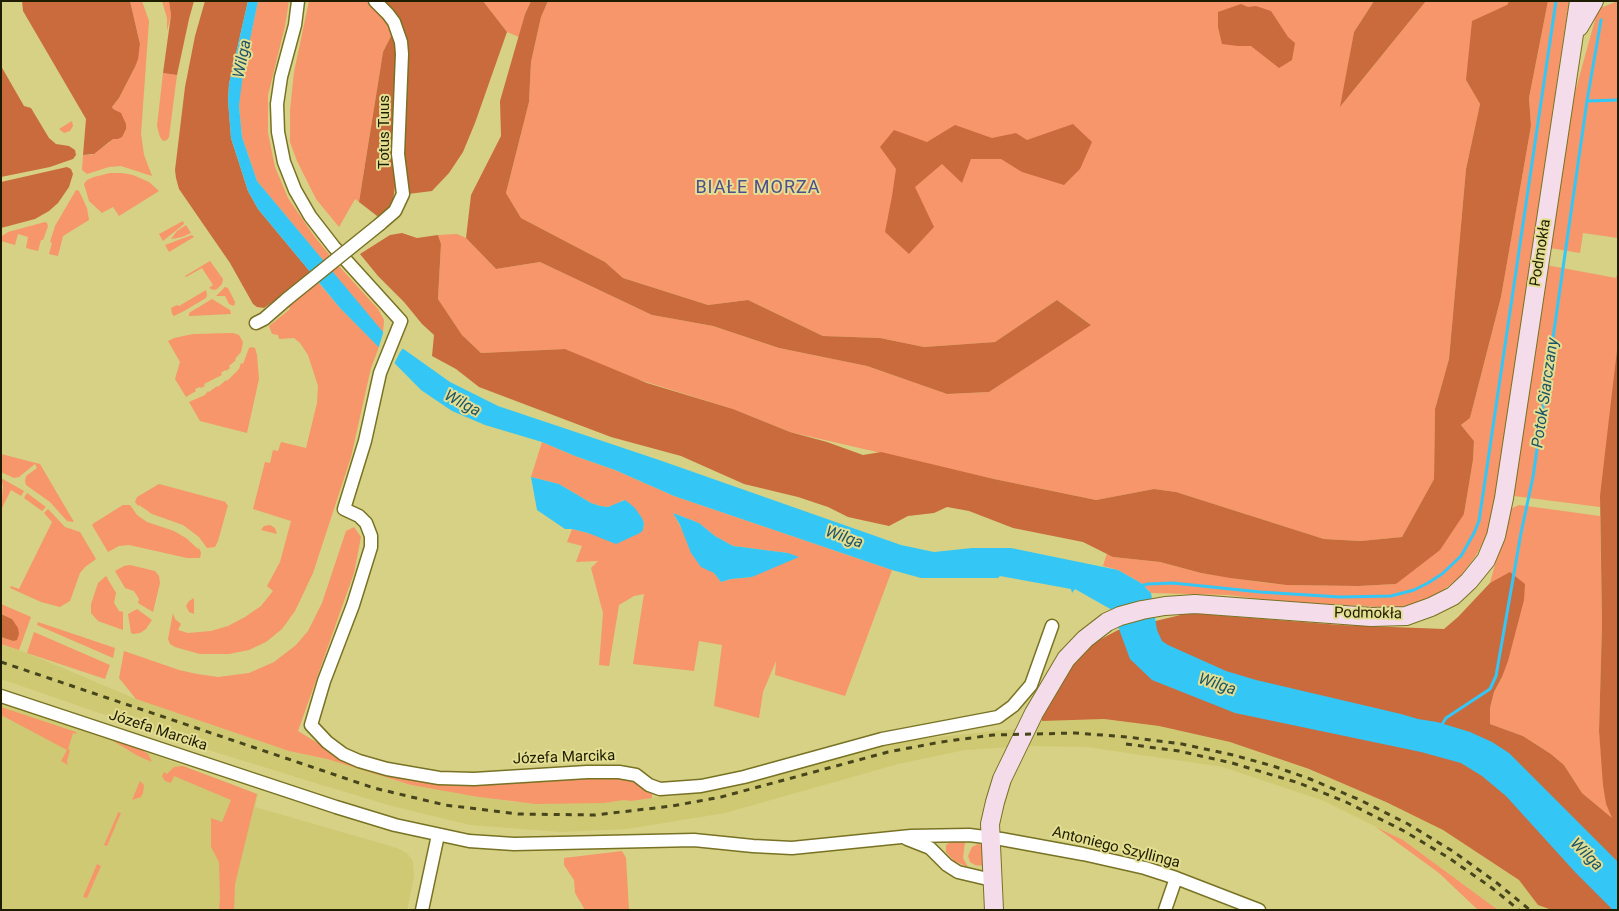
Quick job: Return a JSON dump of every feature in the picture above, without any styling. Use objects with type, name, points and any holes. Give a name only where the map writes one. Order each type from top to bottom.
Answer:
[{"type":"street","name":"Józefa Marcika","points":[[298,1],[277,104],[278,132],[284,162],[295,190],[310,216],[334,247],[401,320],[383,363],[365,441],[344,509],[359,516],[366,523],[371,536],[371,547],[311,725],[327,742],[343,754],[358,761],[387,769],[439,778],[474,779],[587,772],[619,772],[636,776],[654,788],[671,789],[701,786],[744,777],[882,739],[992,719],[1009,710],[1038,689]]},
{"type":"street","name":"Totus Tuus","points":[[256,323],[264,319],[395,211],[402,194],[398,154],[401,42],[394,22],[375,1]]},
{"type":"street","name":"Podmokła","points":[[994,910],[990,838],[992,814],[1002,779],[1038,689],[1062,666],[1075,648],[1106,622],[1129,613],[1165,606],[1207,604],[1371,617],[1406,616],[1431,607],[1453,596],[1469,581],[1486,560],[1500,523],[1579,1]]},
{"type":"street","name":"Podmokła","points":[[1574,39],[1584,16],[1594,1]]},
{"type":"street","points":[[1038,689],[1052,626]]},
{"type":"street","name":"Józefa Marcika","points":[[1,696],[336,807],[395,825],[469,841],[514,844],[694,840],[792,848],[948,835],[990,838]]},
{"type":"street","points":[[422,910],[438,835]]},
{"type":"street","points":[[938,854],[939,847],[948,835]]},
{"type":"street","name":"Józefa Marcika","points":[[897,838],[920,843],[930,848],[947,865],[958,872],[992,880]]},
{"type":"street","name":"Antoniego Szyllinga","points":[[990,838],[1083,854],[1145,868],[1259,910]]},
{"type":"street","points":[[1165,910],[1176,878]]},
{"type":"shaded area","points":[[22,1],[130,1],[140,44],[138,59],[119,98],[112,107],[121,113],[126,129],[122,137],[113,139],[94,154],[83,155],[86,119],[23,11]]},
{"type":"shaded area","points":[[130,1],[142,1],[149,21],[141,134],[144,155],[152,176],[121,166],[109,167],[87,174],[82,170],[83,155],[92,155],[110,142],[112,107],[119,98],[135,67],[140,44]]},
{"type":"shaded area","points":[[162,1],[169,1],[171,15],[167,31],[167,18]]},
{"type":"shaded area","points":[[169,1],[194,1],[177,75],[163,73],[171,15]]},
{"type":"shaded area","points":[[205,1],[248,1],[229,84],[228,100],[231,138],[248,191],[258,209],[312,274],[264,308],[253,304],[230,263],[179,189],[176,178],[175,170],[185,87],[195,36]]},
{"type":"shaded area","points":[[258,1],[289,1],[285,26],[268,95],[268,133],[275,167],[288,198],[314,236],[332,258],[325,263],[257,181],[242,137],[239,106],[240,86]]},
{"type":"shaded area","points":[[309,1],[368,1],[377,9],[393,32],[383,52],[359,202],[355,199],[339,227],[316,199],[297,161],[290,142],[290,110],[294,72]]},
{"type":"shaded area","points":[[382,1],[483,1],[507,32],[463,152],[449,173],[432,191],[408,194],[409,184],[403,166],[407,57],[405,35],[393,13]]},
{"type":"shaded area","points":[[483,1],[531,1],[525,14],[519,37],[507,32]]},
{"type":"shaded area","points":[[531,1],[548,1],[541,17],[531,62],[529,102],[506,193],[521,218],[605,262],[623,278],[708,305],[748,300],[823,336],[880,338],[924,347],[995,342],[1057,300],[1091,325],[989,392],[947,394],[867,366],[779,348],[713,326],[652,315],[540,262],[496,269],[466,238],[471,195],[501,136],[500,101],[525,14]]},
{"type":"shaded area","points":[[548,1],[1374,1],[1354,32],[1341,106],[1426,1],[1509,1],[1466,80],[1480,104],[1466,169],[1449,359],[1435,409],[1434,479],[1402,537],[1361,541],[1324,539],[1176,492],[1154,489],[1096,500],[994,479],[790,432],[733,409],[627,376],[565,349],[481,353],[462,335],[438,299],[441,244],[438,235],[457,234],[466,238],[496,269],[540,262],[652,315],[713,326],[779,348],[867,366],[947,394],[989,392],[1090,324],[1057,300],[995,342],[924,347],[880,338],[823,336],[748,300],[708,305],[623,278],[605,262],[521,218],[506,193],[529,102],[531,62],[541,17]]},
{"type":"shaded area","points":[[1374,1],[1426,1],[1340,107],[1354,32]]},
{"type":"shaded area","points":[[1509,1],[1548,1],[1529,98],[1531,126],[1501,297],[1470,418],[1461,425],[1474,441],[1473,460],[1464,514],[1440,550],[1396,584],[1359,586],[1286,585],[1230,578],[1201,573],[1160,562],[1113,557],[1083,542],[1013,528],[969,511],[947,507],[934,513],[908,516],[889,526],[848,517],[828,507],[798,497],[744,484],[681,456],[611,437],[479,387],[456,369],[432,356],[434,335],[378,276],[360,254],[390,235],[402,233],[417,238],[438,235],[441,244],[438,299],[462,335],[481,353],[565,349],[647,383],[733,409],[790,432],[827,442],[863,455],[881,452],[994,479],[1096,500],[1154,489],[1176,492],[1324,539],[1361,541],[1402,537],[1434,479],[1435,409],[1449,359],[1466,169],[1480,104],[1466,80],[1472,21],[1507,5]]},
{"type":"shaded area","points":[[1548,1],[1569,1],[1492,518],[1486,537],[1475,557],[1459,578],[1424,601],[1400,607],[1377,607],[1278,601],[1228,595],[1151,593],[1141,583],[1118,570],[1103,566],[1107,553],[1113,557],[1160,562],[1201,573],[1286,585],[1359,586],[1396,584],[1464,514],[1473,460],[1474,441],[1461,425],[1470,418],[1501,297],[1531,126],[1529,98]]},
{"type":"shaded area","points":[[1618,1],[1618,238],[1583,233],[1580,253],[1550,248],[1572,103],[1598,9]]},
{"type":"shaded area","points":[[1241,4],[1271,11],[1288,37],[1295,43],[1292,60],[1279,68],[1251,46],[1222,44],[1218,27],[1218,12]]},
{"type":"shaded area","points":[[393,32],[399,48],[396,179],[392,208],[381,219],[359,202],[383,52]]},
{"type":"shaded area","points":[[1,66],[24,106],[31,108],[49,138],[56,144],[69,146],[75,150],[76,155],[73,159],[50,167],[1,177]]},
{"type":"shaded area","points":[[163,73],[177,75],[169,137],[163,141],[157,126]]},
{"type":"shaded area","points":[[72,121],[73,126],[70,131],[64,133],[59,129]]},
{"type":"shaded area","points":[[1073,124],[1092,142],[1080,169],[1064,185],[1022,172],[1001,159],[971,159],[962,183],[942,164],[915,187],[934,227],[909,254],[885,232],[896,169],[880,147],[894,130],[927,142],[955,125],[992,138],[1016,133],[1027,140]]},
{"type":"shaded area","points":[[67,167],[71,169],[73,174],[69,187],[58,203],[35,219],[1,228],[1,182]]},
{"type":"shaded area","points":[[110,173],[133,175],[149,182],[159,191],[119,216],[113,207],[102,213],[89,201],[84,184],[87,180],[94,177]]},
{"type":"shaded area","points":[[76,190],[79,191],[87,208],[89,220],[63,236],[58,256],[49,254],[52,243],[50,242],[55,226]]},
{"type":"shaded area","points":[[183,221],[184,224],[163,241],[159,234]]},
{"type":"shaded area","points":[[45,222],[48,226],[38,251],[26,248],[28,237],[18,234],[15,245],[1,241],[2,236],[8,232]]},
{"type":"shaded area","points":[[186,225],[191,233],[171,239],[177,231]]},
{"type":"shaded area","points":[[192,235],[194,237],[169,252],[165,245]]},
{"type":"shaded area","points":[[210,261],[223,279],[222,284],[214,290],[209,288],[213,285],[202,268],[185,276]]},
{"type":"shaded area","points":[[337,264],[378,309],[384,320],[383,333],[330,270]]},
{"type":"shaded area","points":[[1546,265],[1616,278],[1618,271],[1618,341],[1600,507],[1514,496]]},
{"type":"shaded area","points":[[318,282],[340,308],[379,347],[371,368],[351,457],[313,573],[295,611],[282,629],[266,642],[249,650],[229,654],[200,654],[175,647],[170,644],[168,639],[173,613],[175,619],[181,624],[178,630],[188,633],[211,631],[228,626],[245,617],[261,606],[273,591],[267,586],[280,562],[291,521],[253,509],[265,462],[270,463],[273,450],[278,451],[281,442],[306,448],[317,403],[318,386],[308,355],[300,343],[294,338],[279,339],[278,335],[272,334],[269,326],[290,309],[291,303]]},
{"type":"shaded area","points":[[225,287],[228,288],[235,302],[234,306],[229,304],[225,296],[216,296]]},
{"type":"shaded area","points":[[206,290],[206,298],[174,316],[172,314],[171,308],[179,306]]},
{"type":"shaded area","points":[[212,299],[230,310],[231,314],[189,316],[189,313]]},
{"type":"shaded area","points":[[233,333],[239,335],[243,342],[241,352],[236,360],[229,366],[230,368],[221,373],[222,375],[204,384],[205,386],[195,389],[196,391],[186,397],[175,379],[180,362],[168,341],[193,334]]},
{"type":"shaded area","points":[[1618,341],[1618,910],[1552,910],[1538,905],[1519,880],[1443,830],[1386,802],[1309,769],[1230,742],[1159,726],[1104,719],[1042,721],[1042,716],[1068,670],[1092,644],[1118,630],[1189,613],[1340,625],[1444,629],[1490,583],[1510,572],[1525,584],[1524,600],[1508,661],[1494,692],[1490,708],[1490,724],[1523,736],[1551,754],[1564,765],[1582,793],[1612,818],[1606,804],[1603,785],[1599,731],[1602,624],[1600,496]]},
{"type":"shaded area","points":[[251,347],[255,348],[257,355],[259,379],[247,433],[200,421],[189,402],[205,395],[208,391],[227,381],[239,369],[241,363],[243,364]]},
{"type":"shaded area","points":[[542,442],[615,470],[674,496],[892,570],[845,696],[775,675],[776,661],[763,692],[759,718],[714,706],[722,645],[699,641],[694,671],[633,664],[644,594],[634,596],[619,605],[609,666],[599,665],[603,613],[591,568],[598,561],[576,562],[582,546],[567,542],[572,529],[588,533],[643,530],[644,523],[642,518],[623,500],[608,507],[600,506],[591,503],[559,484],[531,477]],"holes":[[[673,513],[699,523],[715,536],[733,546],[788,553],[752,577],[721,582],[686,537]]]},
{"type":"shaded area","points":[[1,454],[40,464],[74,522],[67,521],[50,502],[26,485],[26,476],[37,468],[35,464],[19,477],[14,478],[1,472]]},
{"type":"shaded area","points":[[1,478],[24,491],[21,496],[11,490],[1,510],[3,486]]},
{"type":"shaded area","points":[[159,484],[226,502],[228,505],[215,547],[207,548],[199,537],[183,525],[152,514],[138,506],[135,502],[137,497]]},
{"type":"shaded area","points":[[27,493],[46,507],[42,511],[24,498]]},
{"type":"shaded area","points":[[123,505],[130,505],[137,515],[147,522],[174,531],[186,538],[199,548],[200,558],[187,558],[129,545],[119,546],[108,552],[92,525]]},
{"type":"shaded area","points":[[1519,505],[1600,516],[1602,624],[1599,731],[1606,804],[1613,819],[1582,793],[1564,765],[1551,754],[1523,736],[1490,724],[1490,708],[1494,692],[1502,677],[1490,583],[1510,509]]},
{"type":"shaded area","points":[[48,509],[65,527],[80,532],[96,559],[80,573],[70,601],[60,607],[41,602],[10,588],[11,586],[19,589],[52,522],[44,513]]},
{"type":"shaded area","points":[[270,525],[275,528],[277,534],[261,530],[264,526]]},
{"type":"shaded area","points":[[354,527],[361,537],[354,573],[298,731],[334,753],[413,777],[611,774],[635,780],[652,792],[652,798],[604,803],[536,804],[479,797],[411,785],[327,759],[289,751],[136,699],[119,678],[124,651],[179,670],[218,677],[249,673],[274,662],[296,645],[308,631],[322,603],[346,531]]},
{"type":"shaded area","points":[[130,565],[155,571],[159,576],[160,583],[153,612],[138,603],[139,599],[134,591],[125,588],[115,571]]},
{"type":"shaded area","points":[[106,576],[116,593],[114,603],[119,611],[123,612],[123,630],[98,621],[91,613],[91,604],[98,583]]},
{"type":"shaded area","points":[[194,598],[194,614],[189,612],[186,606]]},
{"type":"shaded area","points":[[1,604],[31,617],[19,650],[1,644],[1,637],[13,641],[12,619],[1,614]]},
{"type":"shaded area","points":[[137,609],[152,620],[146,629],[140,633],[133,634],[131,633],[128,614]]},
{"type":"shaded area","points":[[1,614],[12,619],[18,628],[17,640],[13,641],[1,637]]},
{"type":"shaded area","points":[[38,622],[115,648],[113,658],[37,625]]},
{"type":"shaded area","points":[[34,632],[110,665],[105,679],[27,653]]},
{"type":"shaded area","points":[[1,644],[136,699],[289,751],[327,759],[411,785],[514,802],[604,803],[663,796],[672,797],[881,743],[1015,729],[1016,731],[1009,747],[965,750],[898,764],[725,813],[627,829],[561,832],[470,825],[392,806],[183,742],[1,679]]},
{"type":"shaded area","points":[[1,702],[112,739],[258,794],[255,807],[397,848],[407,853],[413,861],[414,877],[407,910],[1,910]]},
{"type":"shaded area","points":[[1,707],[76,732],[77,734],[73,733],[68,749],[70,750],[67,761],[68,765],[61,761],[67,750],[1,715]]},
{"type":"shaded area","points":[[1104,719],[1159,726],[1230,742],[1308,769],[1386,802],[1443,830],[1519,880],[1538,905],[1552,910],[1498,910],[1403,840],[1324,801],[1223,767],[1087,747],[1030,746],[1029,743],[1036,728],[1042,721]]},
{"type":"shaded area","points":[[110,739],[139,748],[148,754],[152,762],[138,756]]},
{"type":"shaded area","points":[[183,766],[257,794],[235,884],[234,910],[219,910],[219,862],[211,847],[211,818],[222,822],[231,800],[174,776],[171,783],[165,781],[162,776],[164,772],[167,774],[174,767]]},
{"type":"shaded area","points":[[140,781],[144,785],[143,793],[141,797],[132,800]]},
{"type":"shaded area","points":[[118,813],[121,813],[107,846],[104,845]]},
{"type":"shaded area","points":[[1376,827],[1403,840],[1498,910],[1478,910],[1439,873]]},
{"type":"shaded area","points":[[951,842],[965,842],[963,858],[968,867],[954,861],[946,852],[946,845]]},
{"type":"shaded area","points":[[978,844],[983,845],[983,866],[970,862],[968,856],[972,847]]},
{"type":"shaded area","points":[[622,851],[626,858],[629,910],[585,910],[575,893],[574,880],[564,865],[564,858]]},
{"type":"shaded area","points":[[97,864],[101,866],[87,898],[83,897]]},
{"type":"water","name":"Wilga","points":[[248,1],[258,1],[243,73],[239,106],[242,137],[257,181],[388,338],[450,382],[498,406],[901,545],[934,552],[972,548],[1011,548],[1118,570],[1141,583],[1151,593],[1157,630],[1162,641],[1168,645],[1226,671],[1256,680],[1437,722],[1470,732],[1492,742],[1509,753],[1618,862],[1618,910],[1613,910],[1575,872],[1506,796],[1482,776],[1461,763],[1421,752],[1235,713],[1152,680],[1130,659],[1112,610],[1075,589],[1072,593],[1071,589],[1000,576],[998,578],[921,578],[892,570],[674,496],[615,470],[542,442],[485,425],[452,411],[421,390],[340,308],[258,209],[248,191],[231,138],[228,100],[229,84]]},
{"type":"water","points":[[531,477],[559,484],[591,503],[600,506],[608,507],[625,500],[634,507],[642,518],[644,523],[643,530],[616,544],[588,533],[565,529],[537,510]]},
{"type":"water","points":[[673,513],[699,523],[715,536],[733,546],[788,553],[799,557],[752,577],[721,582],[714,573],[701,567],[691,553]]},
{"type":"pier","points":[[384,330],[404,347],[393,366],[378,350]]},
{"type":"waterway","points":[[1140,586],[1173,583],[1260,592],[1340,597],[1391,596],[1414,590],[1428,583],[1442,574],[1461,556],[1479,521],[1556,1]]},
{"type":"waterway","name":"Potok Siarczany","points":[[1441,726],[1446,718],[1490,689],[1496,676],[1521,533],[1533,477],[1587,101],[1601,20]]},
{"type":"waterway","points":[[1587,101],[1618,100]]},
{"type":"railway","points":[[1,662],[374,788],[445,805],[518,814],[595,815],[672,806],[721,797],[888,752],[993,735],[1075,733],[1182,744],[1273,766],[1360,800],[1408,824],[1454,852],[1530,910]]},
{"type":"railway","points":[[1126,744],[1179,751],[1232,763],[1299,783],[1346,802],[1404,831],[1449,858],[1492,888],[1519,910]]},
{"type":"district","name":"BIAŁE MORZA","points":[[758,188]]}]
